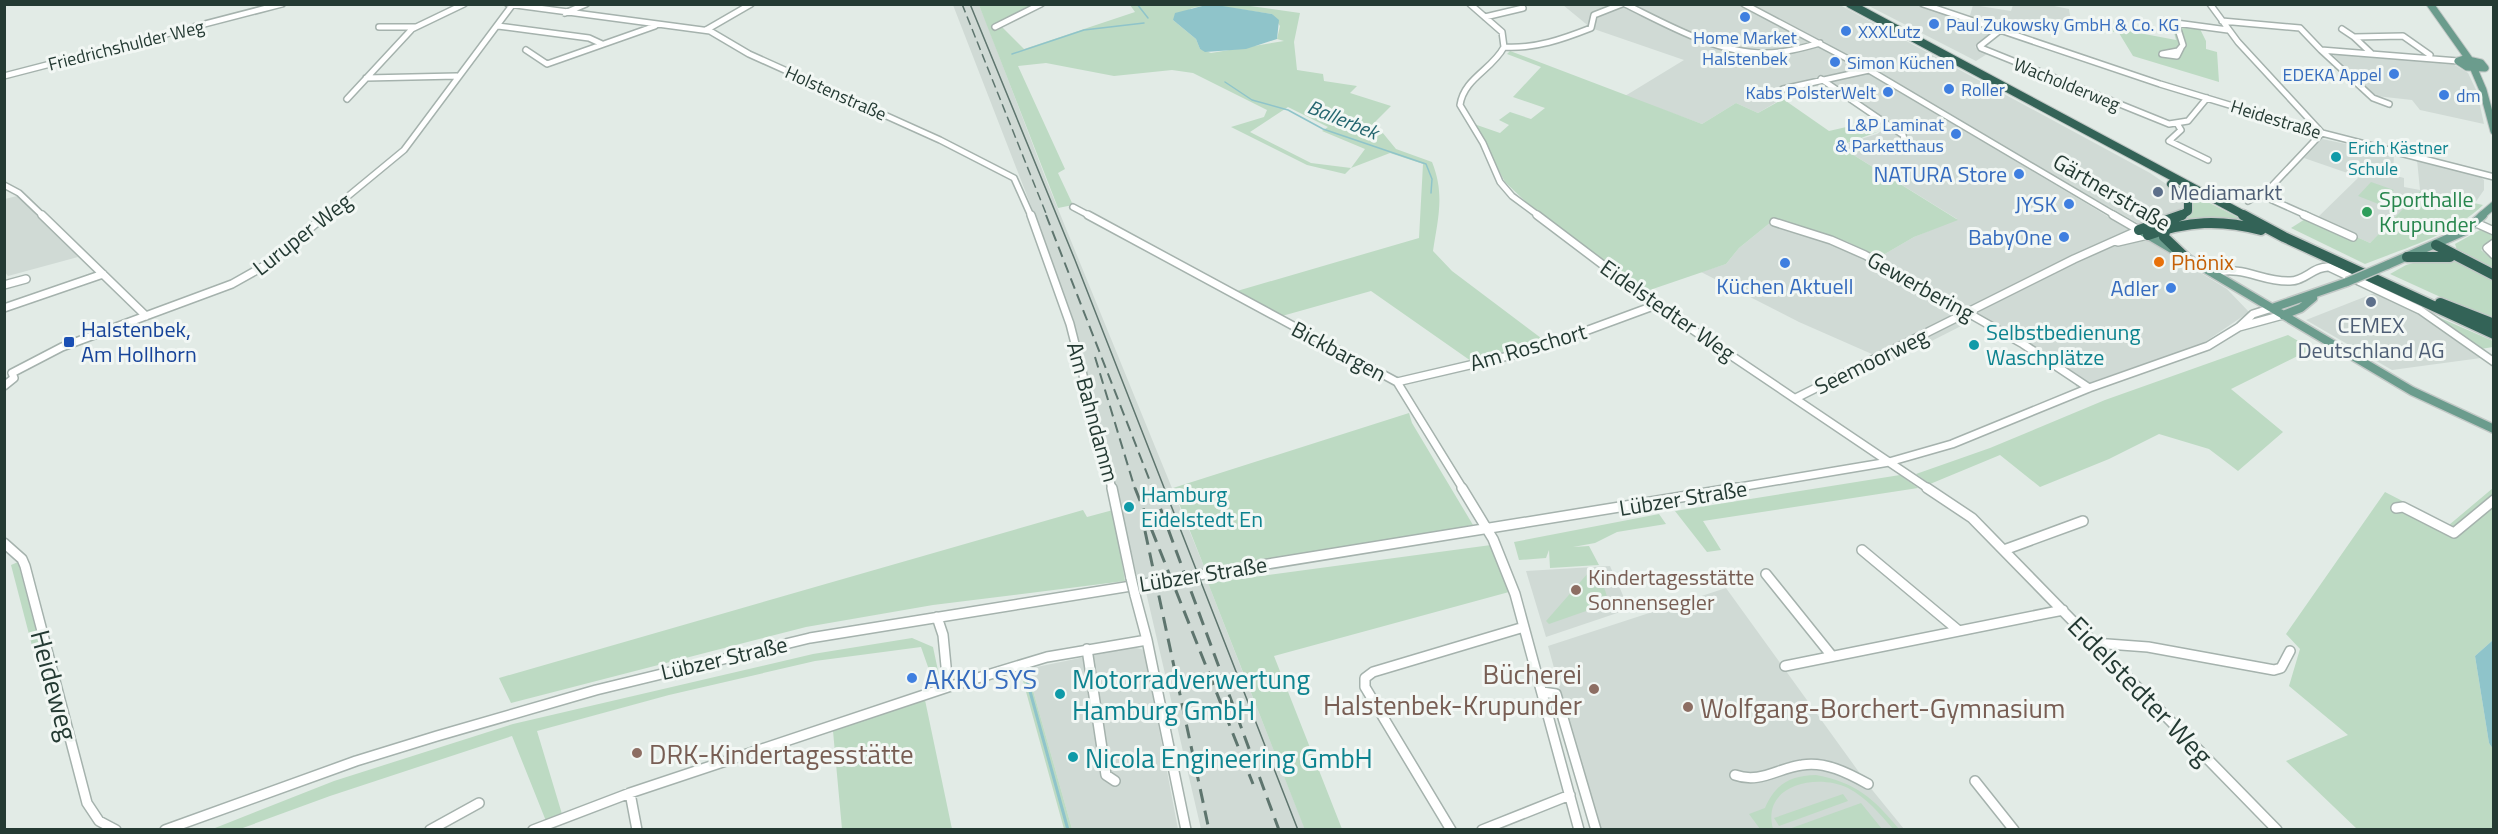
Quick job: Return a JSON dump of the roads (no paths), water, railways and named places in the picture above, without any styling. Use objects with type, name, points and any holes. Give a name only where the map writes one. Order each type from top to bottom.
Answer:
[{"type":"highway","points":[[1850,4],[2141,163],[2307,248],[2493,334]]},
{"type":"highway","points":[[1859,4],[2225,201],[2407,290],[2493,326]]},
{"type":"highway","points":[[2141,163],[2180,191],[2189,208],[2182,217],[2143,233]]},
{"type":"highway","points":[[2143,233],[2193,221],[2228,223],[2265,231],[2307,248]]},
{"type":"highway","points":[[2172,226],[2165,231],[2164,237],[2185,257]]},
{"type":"highway","points":[[2446,240],[2454,254]]},
{"type":"highway","points":[[2436,245],[2493,274]]},
{"type":"highway","points":[[2407,257],[2454,254]]},
{"type":"main road","points":[[2430,4],[2469,59],[2485,67]]},
{"type":"main road","points":[[2458,62],[2469,59]]},
{"type":"main road","points":[[2458,62],[2474,69],[2485,67]]},
{"type":"main road","points":[[2474,69],[2483,90],[2493,131]]},
{"type":"main road","points":[[2272,308],[2317,294],[2436,245],[2476,223],[2493,205]]},
{"type":"main road","name":"Gärtnerstraße","points":[[2143,233],[2412,391],[2493,429]]},
{"type":"main road","points":[[2283,315],[2301,308],[2317,294]]},
{"type":"street","name":"Friedrichshulder Weg","points":[[4,76],[282,4]]},
{"type":"street","points":[[347,99],[415,27],[464,4]]},
{"type":"street","points":[[564,13],[586,4]]},
{"type":"street","points":[[511,5],[706,30],[751,4]]},
{"type":"street","points":[[995,27],[1041,4]]},
{"type":"street","points":[[1470,4],[1502,32],[1504,47],[1532,46],[1568,37],[1591,28],[1594,15],[1623,4],[1686,32],[1741,50],[1778,52],[1820,43]]},
{"type":"street","name":"Gärtnerstraße","points":[[1744,4],[1869,70],[2143,233]]},
{"type":"street","name":"Heidestraße","points":[[1923,4],[1999,32],[2022,39],[2033,39],[2126,70],[2129,75],[2322,133],[2493,177]]},
{"type":"street","points":[[2210,4],[2228,30],[2322,133],[2261,195],[2248,201]]},
{"type":"street","name":"Luruper Weg","points":[[8,372],[62,347],[242,280],[264,266],[404,150],[457,76],[498,26],[511,5]]},
{"type":"street","points":[[1485,17],[1523,8]]},
{"type":"street","points":[[2222,21],[2300,28],[2373,99],[2389,104]]},
{"type":"street","points":[[2181,48],[2183,45],[2176,23],[2228,30]]},
{"type":"street","points":[[526,50],[547,64],[659,24]]},
{"type":"street","points":[[498,26],[589,38],[602,44]]},
{"type":"street","points":[[379,27],[415,27]]},
{"type":"street","points":[[2342,28],[2371,53]]},
{"type":"street","name":"Holstenstraße","points":[[706,30],[749,54],[930,136],[1014,178]]},
{"type":"street","name":"Wacholderweg","points":[[1999,32],[1980,46],[1981,48],[2165,123],[2178,125]]},
{"type":"street","points":[[2354,37],[2403,36],[2431,57]]},
{"type":"street","name":"Eidelstedter Weg","points":[[1504,47],[1498,57],[1466,86],[1460,102],[1465,117],[1484,143],[1500,182],[1512,196],[1656,305],[1972,518],[2277,830]]},
{"type":"street","points":[[2321,50],[2431,57],[2458,62]]},
{"type":"street","points":[[2485,67],[2493,68]]},
{"type":"street","points":[[1783,89],[1869,70]]},
{"type":"street","points":[[366,78],[457,76]]},
{"type":"street","points":[[1821,79],[1903,135],[1904,139]]},
{"type":"street","points":[[2207,98],[2196,115],[2178,125],[2181,130],[2169,141],[2208,160]]},
{"type":"street","name":"Am Bahndamm","points":[[1014,178],[1040,236],[1070,324],[1117,507],[1186,830]]},
{"type":"street","points":[[4,185],[19,193],[146,316]]},
{"type":"street","points":[[2261,195],[2353,237]]},
{"type":"street","name":"Bickbargen","points":[[1073,207],[1397,382],[1487,529],[1515,594],[1579,830]]},
{"type":"street","name":"Gewerbering","points":[[1774,222],[1849,247],[2033,349],[2089,388]]},
{"type":"street","points":[[2476,223],[2493,231]]},
{"type":"street","name":"Seemoorweg","points":[[1796,398],[2108,244],[2143,233]]},
{"type":"street","points":[[2493,243],[2487,249],[2493,255]]},
{"type":"street","points":[[2212,273],[2240,268],[2278,279],[2295,281],[2325,266],[2420,310],[2493,363]]},
{"type":"street","points":[[4,308],[103,274]]},
{"type":"street","points":[[4,285],[26,279]]},
{"type":"street","name":"Am Roschort","points":[[1397,382],[1534,350],[1656,305]]},
{"type":"street","name":"Lübzer Straße","points":[[165,830],[381,753],[510,713],[693,664],[810,638],[1889,462],[1953,444],[2089,388],[2208,346],[2239,327],[2253,314],[2272,308]]},
{"type":"street","name":"Lübzer Straße","points":[[2239,327],[2283,315]]},
{"type":"street","points":[[4,386],[14,378],[8,372]]},
{"type":"street","points":[[2396,508],[2403,507],[2454,533],[2493,500]]},
{"type":"street","points":[[2004,550],[2083,521]]},
{"type":"street","name":"Heideweg","points":[[4,543],[22,558],[25,566],[87,804],[93,814],[110,829]]},
{"type":"street","points":[[1862,549],[1872,561],[1959,631]]},
{"type":"street","points":[[1767,573],[1832,657]]},
{"type":"street","points":[[1785,666],[2063,610]]},
{"type":"street","points":[[937,616],[943,635],[948,687]]},
{"type":"street","points":[[1451,830],[1365,687],[1365,678],[1373,672],[1524,627]]},
{"type":"street","points":[[533,830],[630,793],[948,687],[1047,657],[1147,640]]},
{"type":"street","points":[[2094,643],[2148,647],[2274,670],[2281,668],[2290,651]]},
{"type":"street","points":[[1087,649],[1106,776],[1115,781]]},
{"type":"street","points":[[1542,692],[1556,694],[1596,830]]},
{"type":"street","points":[[1735,775],[1745,781],[1757,780],[1785,767],[1810,764],[1833,767],[1868,784]]},
{"type":"street","points":[[1975,782],[2014,830]]},
{"type":"street","points":[[630,793],[637,830]]},
{"type":"street","points":[[1482,830],[1570,795]]},
{"type":"street","points":[[430,830],[479,803]]},
{"type":"water","points":[[1210,4],[1272,14],[1279,20],[1277,39],[1246,49],[1205,52],[1200,49],[1196,39],[1173,20],[1175,13]]},
{"type":"water","points":[[2493,640],[2493,749],[2489,743],[2475,656]]},
{"type":"waterway","points":[[1137,4],[1148,18]]},
{"type":"waterway","points":[[1012,54],[1084,30],[1144,23]]},
{"type":"waterway","name":"Ballerbek","points":[[1225,82],[1252,100],[1288,110],[1323,129],[1426,164],[1432,179],[1431,193]]},
{"type":"waterway","points":[[1025,673],[1068,830]]},
{"type":"tram line","points":[[970,4],[1075,260],[1298,830]]},
{"type":"railway","points":[[962,4],[1047,216]]},
{"type":"railway","points":[[1046,215],[1153,489]]},
{"type":"railway","points":[[1095,357],[1135,489]]},
{"type":"railway","points":[[1135,488],[1253,784]]},
{"type":"railway","points":[[1153,488],[1279,830]]},
{"type":"railway","points":[[1145,531],[1209,830]]},
{"type":"place","name":"Home Market Halstenbek","points":[[1745,17]]},
{"type":"place","name":"Paul Zukowsky GmbH & Co. KG","points":[[1934,24]]},
{"type":"place","name":"XXXLutz","points":[[1846,31]]},
{"type":"place","name":"Simon Küchen","points":[[1835,62]]},
{"type":"place","name":"EDEKA Appel","points":[[2394,74]]},
{"type":"place","name":"Roller","points":[[1949,89]]},
{"type":"place","name":"Kabs PolsterWelt","points":[[1888,92]]},
{"type":"place","name":"dm","points":[[2444,95]]},
{"type":"place","name":"L&P Laminat & Parketthaus","points":[[1956,134]]},
{"type":"place","name":"Erich Kästner Schule","points":[[2336,157]]},
{"type":"place","name":"NATURA Store","points":[[2019,174]]},
{"type":"place","name":"Mediamarkt","points":[[2158,192]]},
{"type":"place","name":"JYSK","points":[[2069,204]]},
{"type":"place","name":"Sporthalle Krupunder","points":[[2367,212]]},
{"type":"place","name":"BabyOne","points":[[2064,237]]},
{"type":"place","name":"Phönix","points":[[2159,262]]},
{"type":"place","name":"Küchen Aktuell","points":[[1785,263]]},
{"type":"place","name":"Adler","points":[[2171,288]]},
{"type":"place","name":"CEMEX Deutschland AG","points":[[2371,302]]},
{"type":"place","name":"Halstenbek, Am Hollhorn","points":[[69,342]]},
{"type":"place","name":"Selbstbedienung Waschplätze","points":[[1974,345]]},
{"type":"place","name":"Hamburg Eidelstedt En","points":[[1129,507]]},
{"type":"place","name":"Kindertagesstätte Sonnensegler","points":[[1576,590]]},
{"type":"place","name":"AKKU SYS","points":[[912,678]]},
{"type":"place","name":"Bücherei Halstenbek-Krupunder","points":[[1594,689]]},
{"type":"place","name":"Motorradverwertung Hamburg GmbH","points":[[1060,694]]},
{"type":"place","name":"Wolfgang-Borchert-Gymnasium","points":[[1688,707]]},
{"type":"place","name":"DRK-Kindertagesstätte","points":[[637,753]]},
{"type":"place","name":"Nicola Engineering GmbH","points":[[1073,757]]}]
